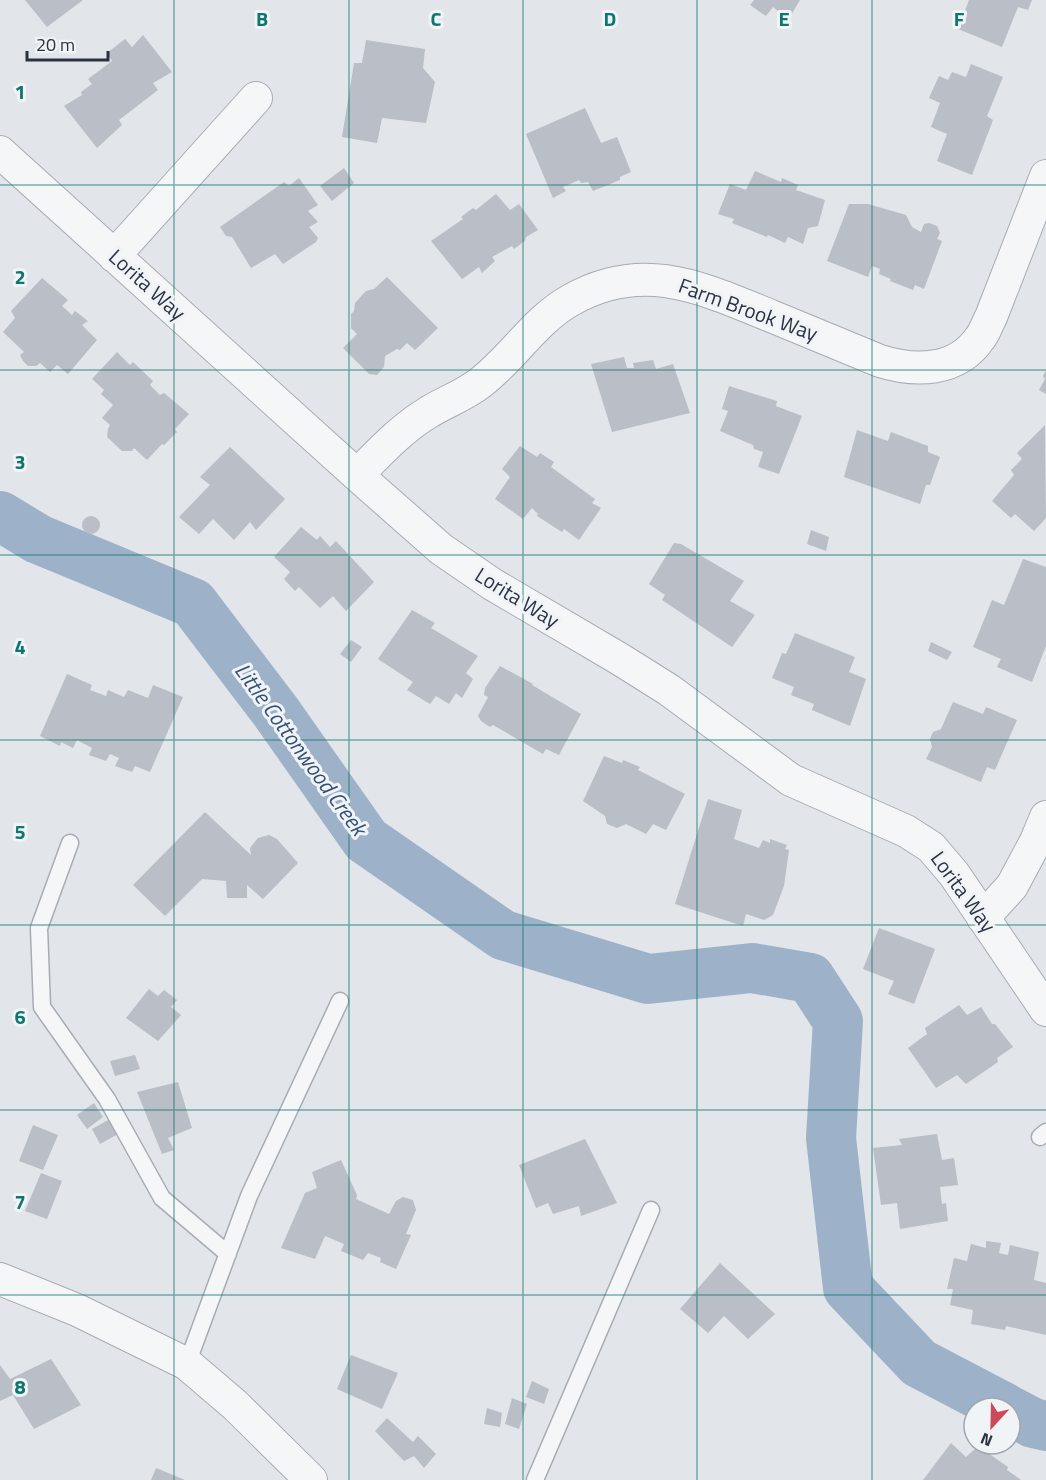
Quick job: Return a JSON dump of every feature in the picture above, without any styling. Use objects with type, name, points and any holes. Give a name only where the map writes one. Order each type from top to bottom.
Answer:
[{"type":"street","points":[[114,256],[256,98]]},
{"type":"street","name":"Lorita Way","points":[[0,152],[441,549],[492,584],[669,690],[791,780],[906,831],[931,847],[954,874],[1046,1010]]},
{"type":"street","name":"Farm Brook Way","points":[[357,475],[402,432],[427,412],[479,384],[547,318],[569,300],[595,288],[632,280],[675,282],[706,290],[902,368],[925,369],[947,364],[967,353],[980,339],[991,317],[1046,177]]},
{"type":"street","points":[[983,918],[1012,886],[1036,842],[1046,817]]},
{"type":"street","points":[[0,1279],[77,1310],[186,1364],[235,1405],[311,1480]]},
{"type":"lane","points":[[70,843],[39,928],[42,1007],[107,1099],[162,1198],[228,1254]]},
{"type":"lane","points":[[186,1364],[249,1196],[340,1001]]},
{"type":"lane","points":[[535,1480],[651,1210]]},
{"type":"building","points":[[25,0],[83,0],[47,27]]},
{"type":"building","points":[[754,0],[800,0],[788,20],[773,7],[766,16],[750,5]]},
{"type":"building","points":[[969,0],[1032,0],[1028,10],[1018,7],[1002,47],[958,29]]},
{"type":"building","points":[[143,35],[172,72],[153,83],[158,90],[119,120],[122,125],[97,148],[64,106],[82,95],[81,92],[92,84],[88,79],[112,61],[107,53],[125,39],[132,47]]},
{"type":"building","points":[[366,40],[425,49],[423,68],[435,82],[426,123],[382,118],[377,143],[342,137],[354,63],[362,63]]},
{"type":"building","points":[[971,64],[1003,77],[987,116],[993,120],[972,175],[937,161],[947,134],[931,127],[940,103],[929,98],[939,76],[948,80],[952,72],[966,77]]},
{"type":"building","points":[[585,108],[601,143],[617,137],[631,172],[620,177],[620,180],[593,191],[588,182],[581,183],[579,180],[563,187],[566,191],[553,198],[526,134]]},
{"type":"building","points":[[344,168],[354,183],[332,201],[320,186]]},
{"type":"building","points":[[755,171],[781,182],[782,178],[798,185],[796,190],[825,200],[818,226],[808,228],[803,244],[788,237],[785,243],[768,235],[767,237],[732,223],[734,219],[718,214],[730,184],[746,190]]},
{"type":"building","points":[[299,178],[318,205],[308,211],[318,222],[309,227],[318,238],[316,242],[283,264],[275,254],[251,268],[232,237],[226,236],[220,227],[284,182],[289,186]]},
{"type":"building","points":[[496,194],[510,210],[519,204],[538,230],[526,237],[525,241],[514,249],[512,246],[492,257],[495,261],[482,273],[479,267],[462,279],[431,241],[463,219],[461,217],[473,208],[476,210]]},
{"type":"building","points":[[849,204],[868,204],[906,215],[912,227],[921,232],[924,224],[937,226],[940,233],[937,239],[942,241],[924,289],[915,285],[913,290],[890,281],[891,279],[879,274],[880,269],[872,266],[868,277],[827,261]]},
{"type":"building","points":[[387,277],[438,328],[415,350],[407,343],[400,350],[397,349],[385,356],[384,367],[377,375],[369,374],[343,348],[357,334],[351,328],[351,314],[355,303],[366,291],[374,289]]},
{"type":"building","points":[[42,278],[68,300],[62,306],[72,315],[75,311],[88,321],[82,325],[97,340],[68,374],[57,365],[50,372],[40,363],[36,366],[28,366],[20,355],[24,352],[3,332],[15,318],[11,311]]},
{"type":"building","points":[[117,352],[130,365],[133,362],[153,381],[150,385],[160,395],[164,393],[189,414],[175,429],[177,432],[147,460],[134,448],[132,451],[122,451],[107,437],[110,425],[102,418],[113,405],[101,394],[104,390],[92,379]]},
{"type":"building","points":[[624,357],[627,368],[634,368],[633,363],[653,360],[656,369],[673,364],[690,413],[612,432],[591,364]]},
{"type":"building","points":[[1046,370],[1046,394],[1039,390],[1045,379],[1043,376]]},
{"type":"building","points":[[729,386],[777,401],[776,406],[802,416],[779,474],[758,467],[763,452],[754,449],[753,445],[720,431],[728,411],[722,409]]},
{"type":"building","points":[[1045,425],[1046,518],[1034,531],[1015,514],[1011,518],[992,501],[1014,475],[1011,470],[1022,459],[1017,453]]},
{"type":"building","points":[[857,430],[888,441],[891,432],[928,446],[928,452],[940,457],[930,485],[926,485],[920,504],[844,477]]},
{"type":"building","points":[[520,446],[537,457],[540,453],[554,462],[551,467],[595,499],[592,503],[601,508],[579,540],[564,529],[562,532],[537,516],[538,514],[532,508],[523,519],[495,499],[510,477],[502,469]]},
{"type":"building","points":[[230,447],[285,499],[256,530],[250,522],[234,540],[213,519],[199,534],[179,517],[210,485],[200,477]]},
{"type":"building","points":[[91,516],[97,519],[100,525],[97,531],[91,534],[85,531],[82,525],[85,519]]},
{"type":"building","points":[[301,527],[317,540],[320,536],[330,547],[336,541],[374,582],[346,611],[333,596],[320,608],[299,587],[295,591],[284,579],[290,572],[274,557]]},
{"type":"building","points":[[811,530],[829,537],[826,551],[807,544]]},
{"type":"building","points":[[674,543],[681,544],[744,581],[730,601],[755,615],[732,647],[662,600],[665,595],[649,584]]},
{"type":"building","points":[[1023,559],[1046,567],[1046,646],[1032,682],[997,667],[1001,659],[973,647],[992,600],[1004,605]]},
{"type":"building","points":[[412,610],[435,623],[431,628],[478,656],[466,673],[473,679],[462,698],[456,693],[449,704],[436,696],[430,704],[407,690],[413,682],[378,659]]},
{"type":"building","points":[[795,633],[855,657],[849,672],[866,679],[850,726],[812,710],[814,704],[791,695],[794,687],[772,678],[782,653],[786,654]]},
{"type":"building","points":[[351,640],[362,647],[351,662],[340,654]]},
{"type":"building","points":[[931,642],[952,652],[947,660],[928,651]]},
{"type":"building","points":[[500,666],[581,714],[559,755],[546,749],[543,754],[493,725],[490,727],[481,721],[478,716],[488,697],[484,695],[485,688]]},
{"type":"building","points":[[67,674],[92,685],[90,690],[106,696],[108,690],[124,697],[128,690],[148,698],[153,685],[183,697],[150,772],[135,766],[132,772],[115,766],[119,758],[110,754],[106,761],[89,755],[92,748],[77,740],[73,748],[61,742],[60,746],[40,736]]},
{"type":"building","points":[[953,702],[983,714],[986,707],[1017,720],[995,770],[987,767],[981,782],[926,759],[932,747],[930,739],[933,732],[941,729]]},
{"type":"building","points":[[604,756],[640,767],[638,770],[685,794],[666,830],[653,824],[646,834],[626,824],[617,828],[607,824],[605,816],[583,801]]},
{"type":"building","points":[[708,799],[742,810],[734,839],[759,848],[763,840],[770,843],[770,839],[787,845],[785,849],[789,850],[784,886],[773,915],[764,920],[746,914],[743,926],[675,904]]},
{"type":"building","points":[[205,812],[251,855],[250,848],[258,838],[269,835],[277,839],[298,863],[263,899],[247,885],[247,898],[227,898],[226,881],[202,879],[165,916],[133,885]]},
{"type":"building","points":[[879,928],[935,949],[914,1004],[888,994],[894,981],[863,969]]},
{"type":"building","points":[[149,989],[158,996],[164,990],[177,1000],[171,1007],[181,1015],[158,1041],[126,1018]]},
{"type":"building","points":[[959,1005],[967,1015],[981,1007],[992,1024],[995,1024],[1013,1047],[997,1058],[998,1062],[966,1084],[957,1075],[936,1088],[908,1048],[927,1034],[925,1028]]},
{"type":"building","points":[[135,1055],[140,1069],[115,1076],[110,1061]]},
{"type":"building","points":[[178,1082],[192,1128],[168,1138],[174,1150],[162,1154],[137,1092]]},
{"type":"building","points":[[94,1103],[103,1117],[87,1129],[77,1115]]},
{"type":"building","points":[[110,1119],[118,1134],[100,1144],[92,1129]]},
{"type":"building","points":[[33,1125],[58,1135],[43,1170],[19,1161]]},
{"type":"building","points":[[937,1134],[942,1160],[954,1158],[958,1185],[940,1187],[942,1204],[946,1203],[948,1221],[900,1229],[897,1203],[881,1205],[873,1148],[902,1145],[899,1139]]},
{"type":"building","points":[[585,1139],[617,1203],[581,1216],[579,1206],[553,1214],[548,1203],[536,1208],[519,1165]]},
{"type":"building","points":[[341,1160],[357,1195],[356,1199],[389,1214],[396,1201],[403,1197],[413,1200],[416,1210],[406,1234],[411,1235],[396,1269],[380,1262],[381,1258],[368,1253],[363,1260],[341,1251],[344,1244],[325,1236],[315,1259],[281,1248],[305,1193],[317,1188],[312,1172]]},
{"type":"building","points":[[41,1173],[62,1181],[47,1219],[25,1211]]},
{"type":"building","points":[[986,1241],[1001,1243],[999,1253],[1008,1255],[1010,1245],[1039,1252],[1034,1280],[1046,1283],[1046,1335],[1006,1326],[1005,1330],[971,1324],[973,1310],[950,1305],[953,1289],[947,1289],[954,1258],[967,1261],[971,1244],[986,1248]]},
{"type":"building","points":[[720,1263],[775,1314],[748,1339],[724,1316],[708,1333],[680,1309]]},
{"type":"building","points":[[351,1355],[398,1373],[382,1409],[337,1389]]},
{"type":"building","points":[[51,1359],[81,1405],[34,1429],[13,1395],[0,1401],[0,1365],[10,1379]]},
{"type":"building","points":[[532,1381],[549,1389],[544,1404],[526,1397]]},
{"type":"building","points":[[512,1398],[527,1404],[519,1429],[505,1424]]},
{"type":"building","points":[[487,1408],[502,1413],[500,1427],[484,1424]]},
{"type":"building","points":[[387,1418],[413,1442],[418,1436],[436,1454],[424,1468],[414,1456],[404,1461],[375,1431]]},
{"type":"building","points":[[951,1443],[962,1456],[992,1456],[1021,1480],[923,1480]]},
{"type":"building","points":[[156,1468],[185,1480],[151,1480]]},
{"type":"waterway","name":"Little Cottonwood Creek","points":[[0,516],[38,539],[193,603],[276,712],[366,840],[503,935],[648,979],[752,968],[810,978],[838,1021],[831,1138],[848,1288],[919,1363],[982,1396]]},
{"type":"waterway","name":"Little Cottonwood Creek","points":[[1022,1417],[1046,1426]]}]
